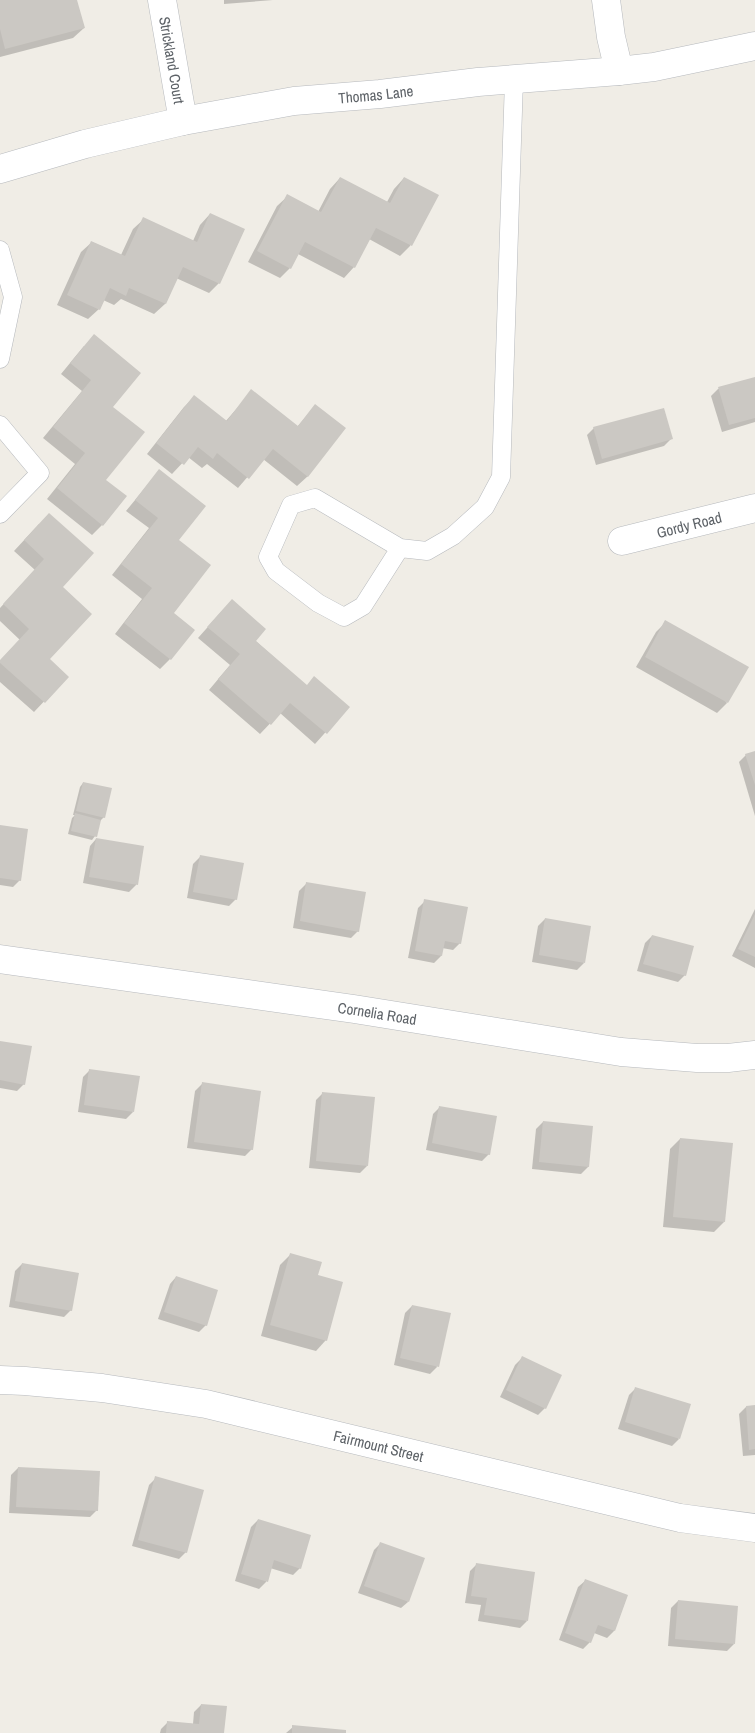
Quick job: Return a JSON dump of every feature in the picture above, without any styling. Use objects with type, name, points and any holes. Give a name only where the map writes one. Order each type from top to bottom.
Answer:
[{"type":"street","name":"Strickland Court","points":[[162,0],[183,121]]},
{"type":"street","points":[[606,0],[611,37],[619,71]]},
{"type":"street","name":"Thomas Lane","points":[[0,169],[85,144],[183,121],[294,101],[654,67],[755,46]]},
{"type":"street","name":"Gordy Road","points":[[622,541],[755,508]]},
{"type":"street","name":"Cornelia Road","points":[[0,960],[354,1009],[621,1052],[697,1058],[728,1058],[755,1055]]},
{"type":"street","name":"Fairmount Street","points":[[0,1380],[25,1380],[102,1388],[206,1404],[680,1518],[755,1528]]},
{"type":"lane","points":[[400,548],[362,606],[344,617],[318,603],[276,571],[268,557],[291,505],[314,498],[400,548],[427,551],[453,536],[485,507],[501,477],[514,80]]},
{"type":"lane","points":[[0,250],[13,297],[0,359]]},
{"type":"lane","points":[[0,425],[40,473],[0,514]]},
{"type":"building","points":[[0,0],[77,0],[85,28],[5,49],[0,29]]},
{"type":"building","points":[[340,177],[390,203],[404,177],[439,195],[412,246],[376,228],[355,268],[305,242],[291,269],[257,251],[287,194],[321,212]]},
{"type":"building","points":[[210,213],[245,229],[220,284],[183,267],[166,304],[129,288],[126,296],[110,288],[100,310],[67,295],[91,241],[125,256],[143,217],[197,242]]},
{"type":"building","points":[[94,334],[141,373],[113,407],[145,432],[106,480],[127,496],[103,526],[57,488],[85,453],[53,427],[91,380],[70,363]]},
{"type":"building","points":[[755,377],[755,418],[729,425],[718,387]]},
{"type":"building","points":[[251,389],[298,426],[315,404],[346,428],[308,477],[273,449],[249,479],[217,453],[213,459],[198,447],[184,465],[156,443],[194,395],[227,421]]},
{"type":"building","points":[[664,408],[673,439],[602,459],[593,427]]},
{"type":"building","points":[[159,469],[206,506],[179,540],[211,565],[174,613],[195,630],[171,660],[124,623],[152,588],[121,564],[158,518],[135,500]]},
{"type":"building","points":[[49,513],[94,553],[63,587],[92,614],[50,659],[69,677],[45,703],[0,663],[0,660],[29,629],[3,604],[44,559],[24,540]]},
{"type":"building","points":[[232,599],[266,629],[256,641],[307,685],[314,676],[350,707],[327,734],[290,703],[271,725],[218,679],[240,654],[207,627]]},
{"type":"building","points":[[665,620],[749,667],[728,703],[645,657]]},
{"type":"building","points":[[755,751],[755,785],[745,754]]},
{"type":"building","points":[[83,782],[112,788],[105,818],[76,811]]},
{"type":"building","points":[[75,813],[101,820],[97,837],[71,831]]},
{"type":"building","points":[[0,825],[28,829],[21,881],[0,878]]},
{"type":"building","points":[[96,838],[144,846],[138,885],[89,877]]},
{"type":"building","points":[[200,855],[244,863],[237,900],[193,892]]},
{"type":"building","points":[[306,882],[366,892],[359,932],[300,921]]},
{"type":"building","points":[[424,899],[468,907],[461,944],[445,941],[442,956],[415,951]]},
{"type":"building","points":[[755,914],[755,957],[738,949]]},
{"type":"building","points":[[545,918],[591,926],[585,963],[539,955]]},
{"type":"building","points":[[652,935],[694,946],[686,976],[643,964]]},
{"type":"building","points":[[0,1041],[32,1046],[25,1085],[0,1080]]},
{"type":"building","points":[[89,1069],[140,1076],[134,1112],[84,1105]]},
{"type":"building","points":[[202,1082],[261,1091],[253,1150],[194,1142]]},
{"type":"building","points":[[322,1092],[375,1097],[368,1166],[316,1161]]},
{"type":"building","points":[[439,1106],[497,1116],[490,1155],[432,1143]]},
{"type":"building","points":[[543,1121],[593,1126],[589,1167],[539,1162]]},
{"type":"building","points":[[680,1138],[733,1143],[725,1222],[673,1217]]},
{"type":"building","points":[[290,1253],[322,1262],[318,1275],[343,1282],[327,1341],[270,1325]]},
{"type":"building","points":[[22,1263],[79,1273],[72,1311],[15,1301]]},
{"type":"building","points":[[176,1276],[218,1290],[207,1326],[164,1312]]},
{"type":"building","points":[[412,1305],[451,1313],[439,1367],[400,1358]]},
{"type":"building","points":[[522,1356],[562,1375],[546,1409],[506,1390]]},
{"type":"building","points":[[635,1387],[691,1404],[680,1439],[625,1422]]},
{"type":"building","points":[[755,1405],[755,1449],[749,1450],[746,1406]]},
{"type":"building","points":[[18,1467],[100,1471],[98,1511],[16,1507]]},
{"type":"building","points":[[155,1476],[204,1490],[187,1553],[138,1540]]},
{"type":"building","points":[[258,1519],[311,1535],[301,1569],[274,1560],[268,1582],[241,1574]]},
{"type":"building","points":[[380,1542],[425,1558],[409,1602],[364,1586]]},
{"type":"building","points":[[476,1563],[535,1572],[528,1621],[484,1615],[487,1598],[471,1596]]},
{"type":"building","points":[[585,1579],[628,1595],[615,1631],[598,1625],[591,1643],[565,1633]]},
{"type":"building","points":[[678,1600],[738,1606],[735,1644],[675,1639]]},
{"type":"building","points":[[201,1704],[227,1706],[224,1733],[166,1733],[167,1721],[199,1724]]},
{"type":"building","points":[[292,1725],[346,1730],[346,1733],[292,1733]]}]
